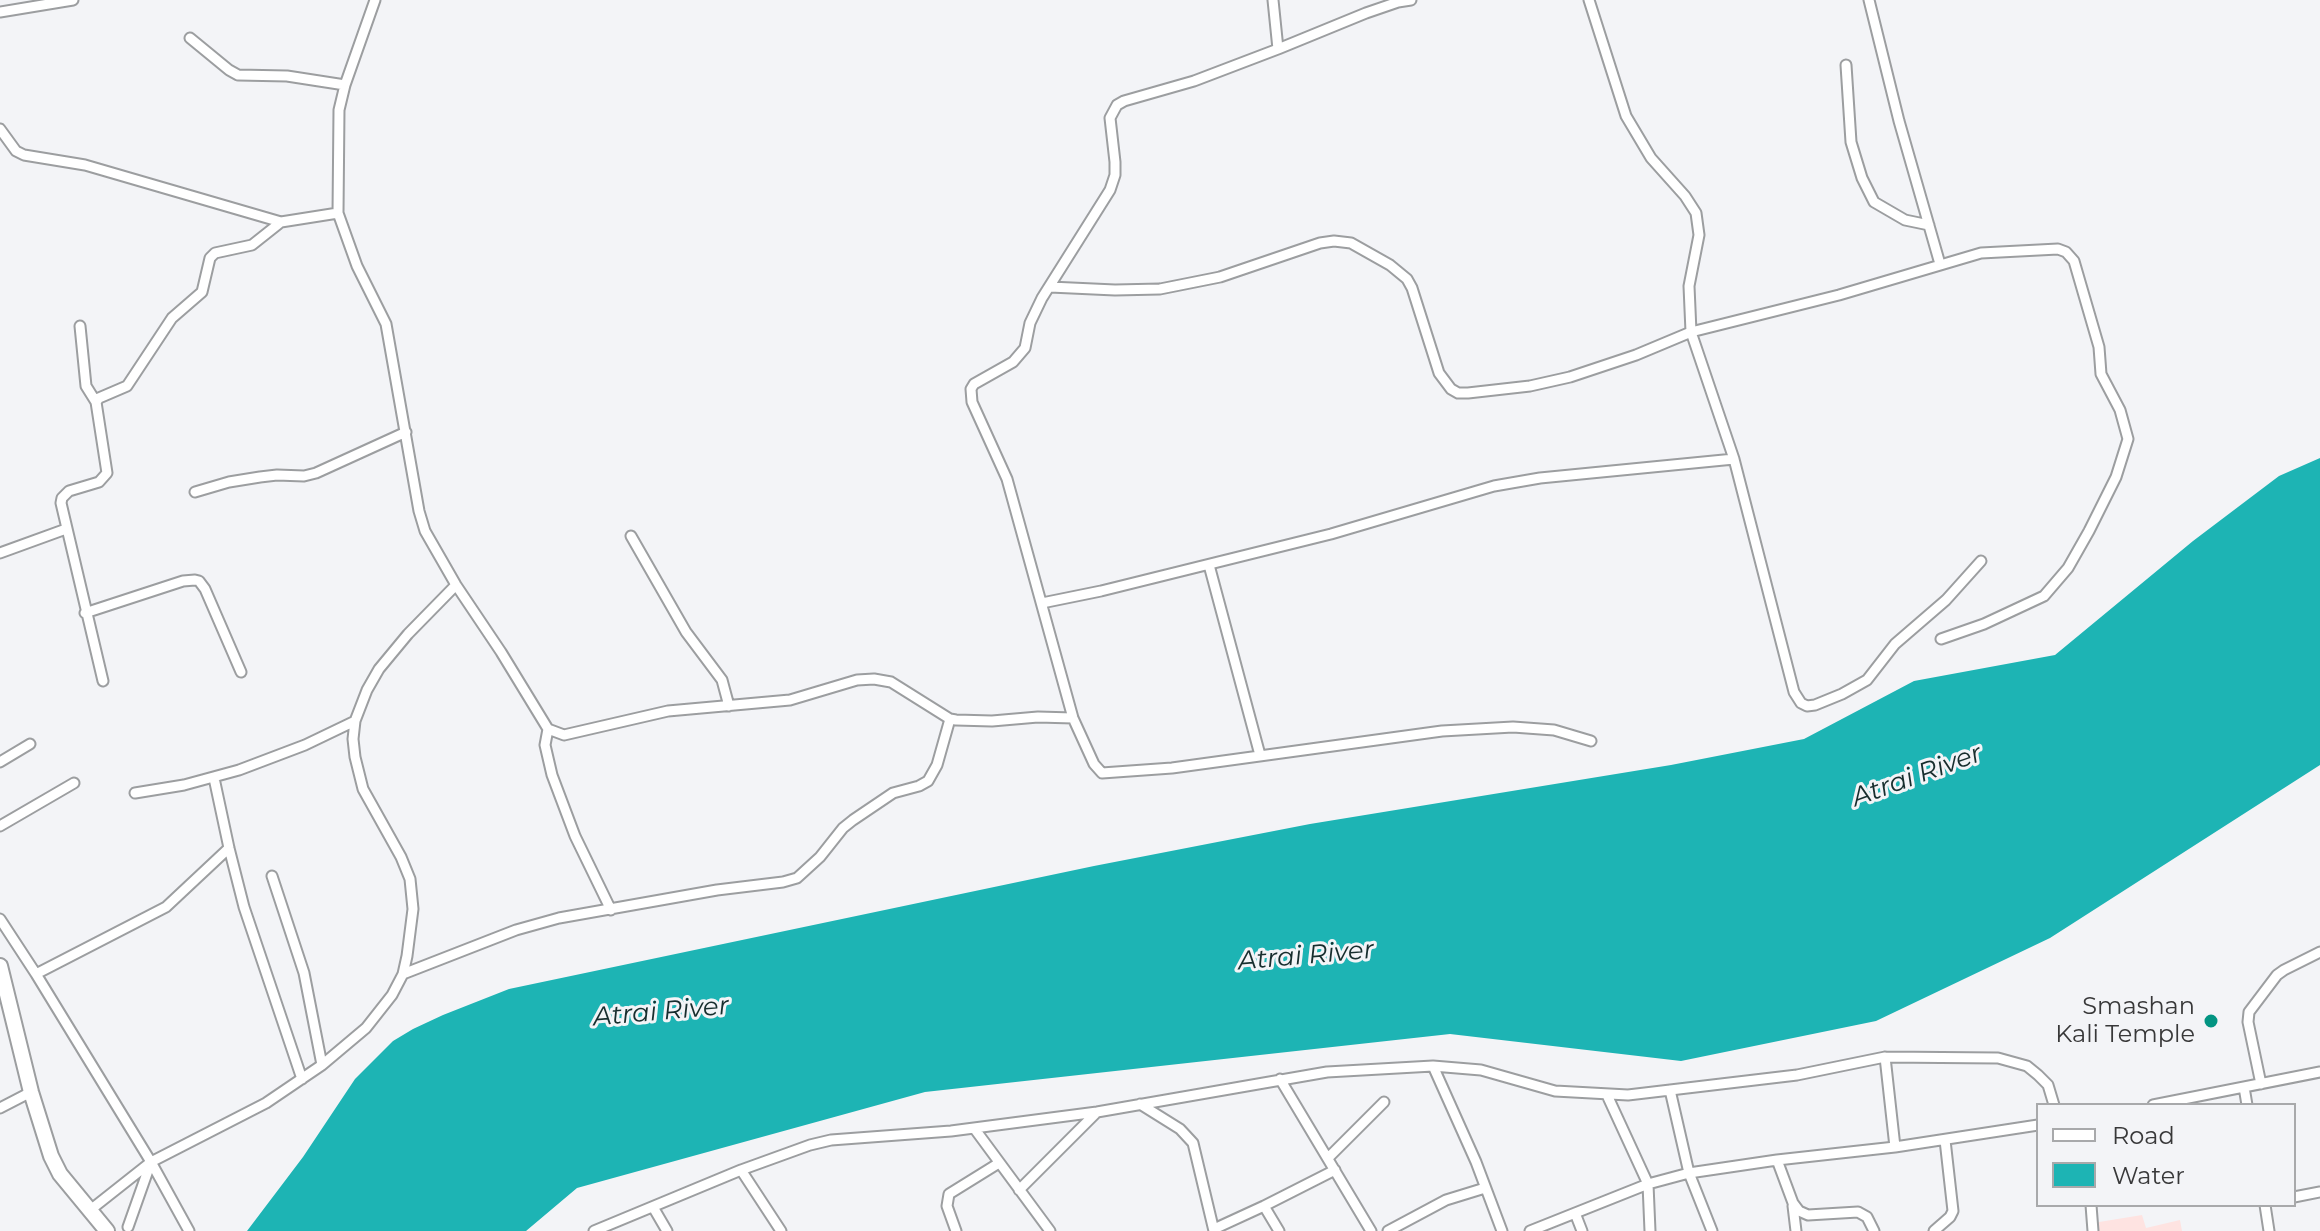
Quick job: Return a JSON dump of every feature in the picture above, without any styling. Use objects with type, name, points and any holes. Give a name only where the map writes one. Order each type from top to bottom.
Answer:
[{"type":"main road","points":[[0,966],[31,1092],[55,1165],[107,1231]]},
{"type":"street","points":[[0,12],[73,0]]},
{"type":"street","points":[[375,0],[339,110],[338,213],[357,266],[386,324],[425,531],[548,729],[564,735],[668,711],[790,700],[857,680],[874,679],[891,682],[950,719],[1073,718]]},
{"type":"street","points":[[1273,0],[1278,49]]},
{"type":"street","points":[[1411,0],[1366,13],[1194,81],[1117,105],[1110,118],[1115,162],[1110,190],[1034,314],[1028,340],[1019,357],[974,384],[971,396],[1007,479],[1073,718],[1094,764],[1102,773],[1172,768],[1442,731],[1513,727],[1554,730],[1591,741]]},
{"type":"street","points":[[1589,0],[1626,116],[1651,158],[1696,213],[1699,235],[1689,286],[1691,332],[1734,459],[1794,692],[1801,703],[1815,705],[1867,680],[1895,644],[1946,600],[1981,561]]},
{"type":"street","points":[[1869,0],[1899,121],[1940,264]]},
{"type":"street","points":[[190,38],[238,75],[287,76],[345,85]]},
{"type":"street","points":[[1846,65],[1851,142],[1862,178],[1874,202],[1905,220],[1929,225]]},
{"type":"street","points":[[0,129],[16,151],[24,155],[85,165],[281,222],[338,213]]},
{"type":"street","points":[[96,402],[127,386],[172,318],[202,292],[210,258],[215,253],[252,245],[281,222]]},
{"type":"street","points":[[1050,287],[1115,290],[1175,287],[1220,277],[1320,243],[1351,243],[1390,265],[1407,279],[1439,373],[1458,393],[1530,386],[1570,377],[1691,332],[1839,295],[1981,253],[2047,249],[2066,252],[2074,261],[2099,347],[2101,374],[2120,410],[2128,439],[2116,477],[2068,568],[2044,596],[1984,624],[1941,639]]},
{"type":"street","points":[[80,326],[84,380],[96,402],[107,473],[99,482],[69,491],[61,503],[103,681]]},
{"type":"street","points":[[195,492],[260,477],[316,473],[406,432]]},
{"type":"street","points":[[1042,603],[1331,534],[1494,486],[1540,478],[1734,459]]},
{"type":"street","points":[[0,553],[66,529]]},
{"type":"street","points":[[631,536],[680,623],[722,680],[729,706]]},
{"type":"street","points":[[1209,565],[1260,755]]},
{"type":"street","points":[[85,613],[183,581],[199,581],[241,672]]},
{"type":"street","points":[[89,1211],[151,1162],[266,1103],[322,1065],[366,1028],[383,1008],[403,974],[413,909],[410,879],[360,781],[353,739],[355,721],[379,669],[456,585]]},
{"type":"street","points":[[403,974],[516,930],[559,918],[797,878],[853,820],[893,793],[928,781],[937,765],[950,719]]},
{"type":"street","points":[[135,793],[214,778],[305,745],[355,721]]},
{"type":"street","points":[[548,729],[545,745],[552,775],[575,836],[611,910]]},
{"type":"street","points":[[0,762],[30,744]]},
{"type":"street","points":[[214,778],[229,848],[258,950],[302,1079]]},
{"type":"street","points":[[0,826],[74,783]]},
{"type":"street","points":[[36,974],[166,907],[229,848]]},
{"type":"street","points":[[272,876],[304,973],[322,1065]]},
{"type":"street","points":[[0,919],[151,1162],[189,1231]]},
{"type":"street","points":[[2261,1084],[2248,1022],[2249,1012],[2277,975],[2320,952]]},
{"type":"street","points":[[1885,1057],[1895,1147]]},
{"type":"street","points":[[594,1231],[741,1170],[831,1140],[974,1128],[1097,1112],[1341,1071],[1433,1066],[1481,1070],[1555,1091],[1607,1095],[1797,1075],[1885,1057],[1998,1058],[2027,1066],[2048,1085],[2053,1103]]},
{"type":"street","points":[[1433,1066],[1502,1231]]},
{"type":"street","points":[[2163,1103],[2320,1072]]},
{"type":"street","points":[[1280,1079],[1371,1231]]},
{"type":"street","points":[[2244,1087],[2247,1103]]},
{"type":"street","points":[[1670,1090],[1689,1173],[1712,1231]]},
{"type":"street","points":[[0,1108],[31,1092]]},
{"type":"street","points":[[1607,1095],[1648,1184],[1650,1231]]},
{"type":"street","points":[[1328,1158],[1384,1102]]},
{"type":"street","points":[[1140,1104],[1180,1129],[1193,1143],[1214,1230],[1335,1170]]},
{"type":"street","points":[[1019,1190],[1097,1112]]},
{"type":"street","points":[[1530,1231],[1648,1184],[1689,1173],[2036,1125]]},
{"type":"street","points":[[974,1128],[1050,1231]]},
{"type":"street","points":[[1934,1231],[1953,1211],[1945,1140]]},
{"type":"street","points":[[1777,1160],[1793,1203],[1796,1231]]},
{"type":"street","points":[[128,1227],[151,1162]]},
{"type":"street","points":[[956,1231],[947,1206],[949,1194],[999,1163]]},
{"type":"street","points":[[741,1170],[781,1231]]},
{"type":"street","points":[[1388,1231],[1446,1200],[1485,1188]]},
{"type":"street","points":[[2296,1197],[2320,1192]]},
{"type":"street","points":[[1793,1203],[1799,1211],[1808,1215],[1864,1213],[1874,1231]]},
{"type":"street","points":[[1264,1206],[1279,1231]]},
{"type":"street","points":[[653,1207],[667,1231]]},
{"type":"street","points":[[2091,1207],[2093,1231]]},
{"type":"street","points":[[2258,1231],[2269,1230],[2265,1207]]},
{"type":"street","points":[[1575,1213],[1582,1231]]},
{"type":"shaded area","points":[[2142,1215],[2146,1228],[2180,1220],[2182,1231],[2088,1231],[2087,1224]]},
{"type":"water","name":"Atrai River","points":[[2320,458],[2320,765],[2050,938],[1876,1021],[1681,1061],[1450,1034],[925,1092],[577,1188],[526,1231],[247,1231],[303,1157],[355,1079],[393,1041],[443,1015],[509,989],[1094,866],[1310,824],[1671,765],[1804,739],[1914,681],[2055,655],[2193,541],[2279,476]]},
{"type":"place","name":"Smashan Kali Temple","points":[[2211,1021]]}]
